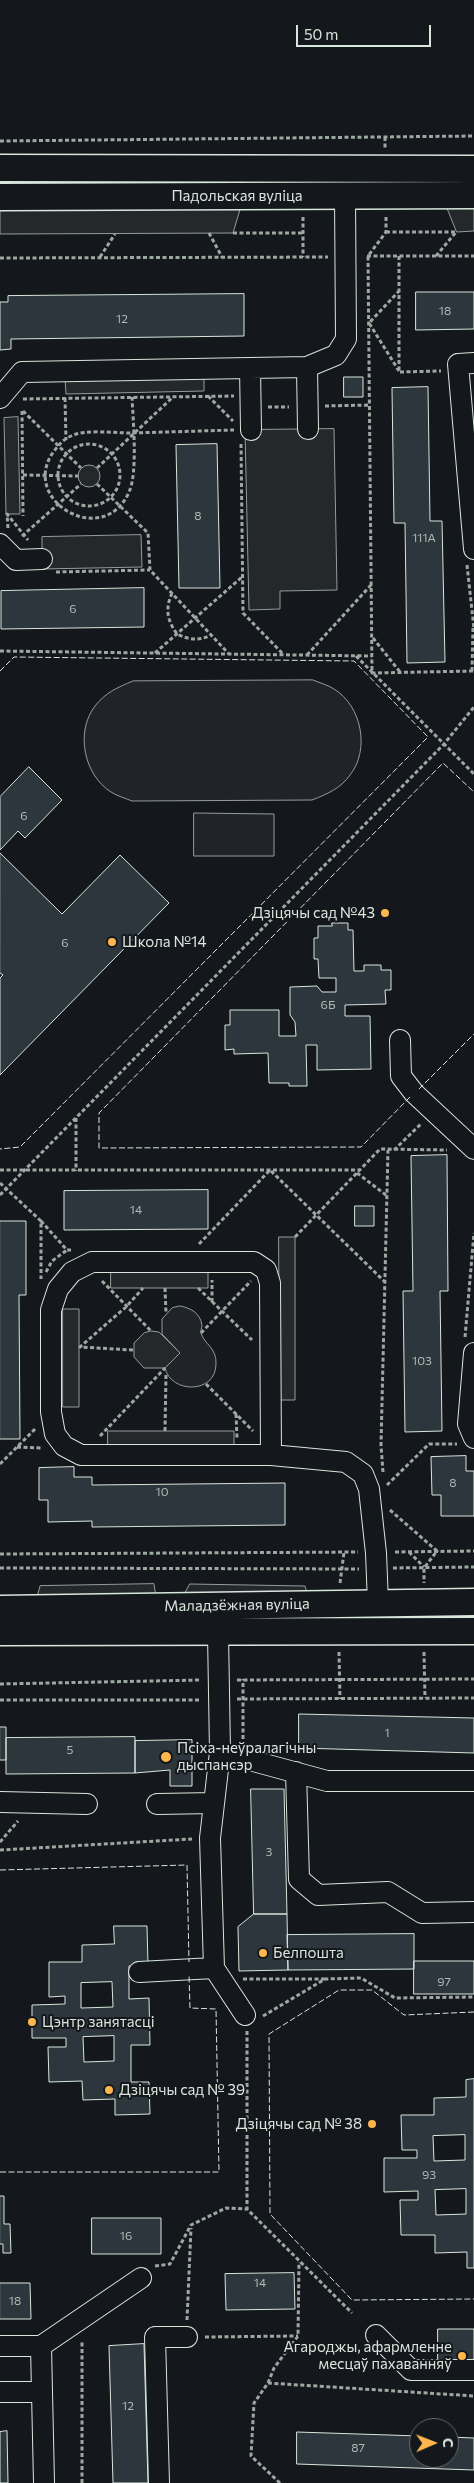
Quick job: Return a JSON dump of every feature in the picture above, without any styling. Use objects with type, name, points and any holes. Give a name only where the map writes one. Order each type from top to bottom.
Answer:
[{"type":"main road","name":"Падольская вуліца","points":[[0,168],[474,169]]},
{"type":"main road","name":"Падольская вуліца","points":[[0,197],[474,195]]},
{"type":"main road","name":"Маладзёжная вуліца","points":[[0,1608],[474,1602]]},
{"type":"main road","name":"Маладзёжная вуліца","points":[[0,1632],[474,1631]]},
{"type":"lane","points":[[11,400],[22,372],[307,367],[336,355],[346,339],[345,196]]},
{"type":"lane","points":[[470,553],[458,364],[474,364]]},
{"type":"lane","points":[[307,367],[308,429]]},
{"type":"lane","points":[[246,435],[250,368]]},
{"type":"lane","points":[[9,543],[16,560],[44,566]]},
{"type":"lane","points":[[400,1040],[400,1076],[464,1149]]},
{"type":"lane","points":[[271,1455],[270,1283],[266,1270],[254,1262],[92,1262],[72,1272],[58,1289],[51,1310],[51,1412],[55,1434],[64,1446],[80,1455],[271,1455],[346,1462],[363,1474],[369,1489],[378,1603]]},
{"type":"lane","points":[[467,1441],[474,1353]]},
{"type":"lane","points":[[218,1633],[228,1753],[214,1803],[210,1838],[214,1968],[249,2021]]},
{"type":"lane","points":[[228,1753],[327,1781],[474,1781]]},
{"type":"lane","points":[[296,1772],[299,1879],[312,1890],[318,1894],[388,1892],[422,1914],[474,1912]]},
{"type":"lane","points":[[0,1802],[87,1804]]},
{"type":"lane","points":[[157,1804],[214,1803]]},
{"type":"lane","points":[[139,1972],[214,1968]]},
{"type":"lane","points":[[0,2346],[40,2346],[141,2278]]},
{"type":"lane","points":[[376,2335],[411,2370],[474,2370]]},
{"type":"lane","points":[[159,2483],[154,2337],[187,2337]]},
{"type":"lane","points":[[40,2346],[44,2483]]},
{"type":"lane","points":[[0,2392],[42,2392]]},
{"type":"path","points":[[0,141],[474,136]]},
{"type":"path","points":[[385,137],[386,169]]},
{"type":"path","points":[[372,673],[368,256],[386,232],[386,196]]},
{"type":"path","points":[[386,232],[457,232],[436,256]]},
{"type":"path","points":[[209,233],[222,257]]},
{"type":"path","points":[[233,233],[303,233]]},
{"type":"path","points":[[100,257],[115,234]]},
{"type":"path","points":[[398,256],[399,372]]},
{"type":"path","points":[[0,258],[474,256]]},
{"type":"path","points":[[369,323],[399,291]]},
{"type":"path","points":[[369,323],[399,372]]},
{"type":"path","points":[[399,372],[447,371]]},
{"type":"path","points":[[132,397],[133,433],[130,491],[120,506],[106,515],[90,519],[74,516],[57,505],[49,493],[45,475],[48,460],[58,445],[72,436],[84,433],[133,433],[241,430],[208,396]]},
{"type":"path","points":[[11,400],[241,396]]},
{"type":"path","points":[[97,468],[174,397]]},
{"type":"path","points":[[65,398],[66,440]]},
{"type":"path","points":[[11,400],[81,468]]},
{"type":"path","points":[[22,411],[23,516]]},
{"type":"path","points":[[246,435],[243,613],[283,655]]},
{"type":"path","points":[[90,444],[102,446],[112,454],[118,464],[121,476],[119,487],[112,497],[102,504],[89,507],[77,504],[66,497],[60,487],[58,475],[60,464],[67,454],[77,446],[90,444]]},
{"type":"path","points":[[23,475],[78,476]]},
{"type":"path","points":[[9,543],[81,484]]},
{"type":"path","points":[[97,484],[148,533],[150,570],[229,654]]},
{"type":"path","points":[[372,673],[473,671],[470,553]]},
{"type":"path","points":[[44,566],[150,570]]},
{"type":"path","points":[[155,653],[243,577]]},
{"type":"path","points":[[307,655],[371,584]]},
{"type":"path","points":[[172,593],[167,602],[167,617],[177,634],[193,639],[203,639],[211,635]]},
{"type":"path","points":[[372,638],[400,672]]},
{"type":"path","points":[[0,651],[372,656]]},
{"type":"path","points":[[355,656],[474,774]]},
{"type":"path","points":[[0,1195],[444,744],[474,707]]},
{"type":"path","points":[[393,1150],[428,1116]]},
{"type":"path","points":[[76,1117],[76,1170]]},
{"type":"path","points":[[294,1237],[380,1149],[464,1149]]},
{"type":"path","points":[[388,1150],[381,1445],[384,1488],[429,1444],[467,1441]]},
{"type":"path","points":[[0,1170],[270,1170],[358,1172],[387,1196]]},
{"type":"path","points":[[270,1170],[315,1216],[385,1282]]},
{"type":"path","points":[[195,1249],[270,1170]]},
{"type":"path","points":[[41,1221],[67,1250],[77,1250]]},
{"type":"path","points":[[212,1272],[212,1302]]},
{"type":"path","points":[[100,1279],[151,1331]]},
{"type":"path","points":[[133,1350],[80,1347],[127,1306],[143,1288]]},
{"type":"path","points":[[165,1288],[166,1313]]},
{"type":"path","points":[[198,1288],[254,1343]]},
{"type":"path","points":[[96,1440],[165,1368]]},
{"type":"path","points":[[165,1431],[166,1374]]},
{"type":"path","points":[[206,1384],[255,1434]]},
{"type":"path","points":[[17,1447],[44,1448]]},
{"type":"path","points":[[387,1516],[386,1506],[437,1551]]},
{"type":"path","points":[[0,1568],[376,1561],[408,1552],[474,1551]]},
{"type":"path","points":[[408,1552],[424,1568]]},
{"type":"path","points":[[0,1554],[376,1561],[424,1568],[474,1567]]},
{"type":"path","points":[[228,1753],[243,1740],[243,1679]]},
{"type":"path","points":[[0,1850],[210,1838]]},
{"type":"path","points":[[325,1978],[249,2021],[247,2209],[352,2313]]},
{"type":"path","points":[[238,1979],[361,1978],[395,1998],[474,1997]]},
{"type":"path","points":[[191,2225],[187,2337],[298,2336]]},
{"type":"path","points":[[280,2483],[251,2456],[254,2403],[268,2383],[274,2368],[298,2336],[299,2261]]},
{"type":"path","points":[[82,2317],[82,2483]]},
{"type":"path","points":[[268,2383],[474,2396]]},
{"type":"shaded area","points":[[442,195],[474,195],[474,231],[457,232]]},
{"type":"shaded area","points":[[244,196],[233,233],[0,234],[0,197]]},
{"type":"shaded area","points":[[204,377],[204,391],[66,394],[65,379]]},
{"type":"shaded area","points":[[18,417],[20,514],[6,514],[4,418]]},
{"type":"shaded area","points":[[334,429],[337,590],[280,591],[280,609],[249,610],[245,430]]},
{"type":"shaded area","points":[[89,465],[97,468],[100,476],[97,484],[89,487],[81,484],[78,476],[81,468]]},
{"type":"shaded area","points":[[141,535],[142,567],[42,569],[42,537]]},
{"type":"shaded area","points":[[313,680],[327,685],[344,697],[357,717],[360,729],[360,753],[356,765],[342,784],[323,796],[312,800],[132,801],[113,793],[102,784],[94,775],[89,764],[84,740],[89,716],[103,697],[133,681]]},
{"type":"shaded area","points":[[194,813],[274,814],[274,856],[194,856]]},
{"type":"shaded area","points":[[279,1237],[295,1237],[295,1400],[280,1400]]},
{"type":"shaded area","points":[[111,1272],[208,1272],[208,1288],[111,1288]]},
{"type":"shaded area","points":[[180,1306],[188,1308],[197,1314],[202,1325],[201,1333],[216,1359],[214,1374],[209,1381],[193,1387],[176,1383],[169,1377],[165,1368],[180,1353],[162,1334],[162,1319],[172,1308]]},
{"type":"shaded area","points":[[63,1309],[79,1309],[79,1407],[63,1407]]},
{"type":"shaded area","points":[[151,1331],[159,1332],[180,1353],[165,1368],[144,1368],[134,1357],[134,1343],[144,1333]]},
{"type":"shaded area","points":[[108,1431],[234,1431],[234,1447],[108,1447]]},
{"type":"shaded area","points":[[154,1584],[156,1597],[37,1597],[40,1586]]},
{"type":"shaded area","points":[[190,1584],[305,1586],[308,1597],[183,1597]]},
{"type":"building","points":[[416,292],[474,292],[474,329],[416,330]]},
{"type":"building","points":[[244,294],[244,336],[11,339],[11,349],[0,350],[0,302],[8,302],[8,296]]},
{"type":"building","points":[[344,377],[363,377],[363,397],[344,397]]},
{"type":"building","points":[[428,387],[430,521],[442,521],[445,662],[407,663],[405,523],[394,523],[392,388]]},
{"type":"building","points":[[217,444],[220,588],[179,588],[176,445]]},
{"type":"building","points":[[144,588],[144,627],[1,629],[1,591]]},
{"type":"building","points":[[29,767],[62,800],[25,838],[18,831],[0,850],[0,797]]},
{"type":"building","points":[[0,853],[62,914],[120,855],[169,903],[0,1075],[0,978],[3,975],[0,973]]},
{"type":"building","points":[[332,923],[348,923],[348,930],[353,930],[354,971],[364,971],[364,965],[381,965],[381,970],[391,970],[391,990],[385,990],[386,1004],[345,1005],[345,1016],[370,1016],[371,1069],[317,1070],[317,1045],[306,1045],[307,1086],[289,1086],[289,1083],[269,1083],[268,1053],[234,1054],[234,1049],[225,1050],[225,1025],[230,1025],[230,1010],[279,1010],[279,1036],[296,1036],[295,1022],[290,1015],[290,987],[317,986],[322,992],[336,992],[336,978],[319,978],[318,959],[314,959],[314,938],[318,938],[318,926],[332,926]]},
{"type":"building","points":[[447,1155],[448,1291],[440,1291],[442,1431],[405,1432],[403,1291],[413,1291],[411,1156]]},
{"type":"building","points":[[208,1190],[208,1229],[64,1230],[64,1191]]},
{"type":"building","points":[[355,1206],[374,1206],[374,1226],[355,1226]]},
{"type":"building","points":[[0,1221],[26,1221],[26,1295],[19,1295],[20,1439],[0,1439]]},
{"type":"building","points":[[466,1456],[466,1471],[474,1471],[474,1516],[441,1516],[441,1495],[432,1495],[431,1457]]},
{"type":"building","points":[[74,1467],[74,1477],[92,1477],[92,1485],[285,1483],[285,1525],[92,1527],[92,1521],[48,1522],[48,1500],[39,1500],[39,1468]]},
{"type":"building","points":[[299,1714],[474,1718],[474,1753],[299,1748]]},
{"type":"building","points":[[0,1727],[6,1727],[6,1760],[0,1760]]},
{"type":"building","points":[[135,1737],[135,1773],[6,1774],[6,1738]]},
{"type":"building","points":[[192,1740],[192,1786],[170,1786],[170,1770],[135,1773],[135,1741]]},
{"type":"building","points":[[251,1789],[284,1789],[287,1914],[254,1914]]},
{"type":"building","name":"Белпошта","points":[[254,1914],[287,1914],[288,1970],[239,1971],[238,1927]]},
{"type":"building","points":[[114,1926],[147,1926],[148,1965],[129,1966],[129,1999],[149,1998],[150,2045],[131,2045],[131,2082],[149,2082],[150,2114],[115,2115],[115,2099],[83,2100],[82,2081],[49,2082],[48,2047],[66,2047],[66,2038],[32,2038],[32,2005],[65,2004],[65,1996],[49,1997],[49,1962],[82,1962],[82,1945],[114,1944]],"holes":[[[112,1982],[113,2007],[81,2008],[81,1983]],[[114,2036],[114,2061],[84,2062],[83,2037]]]},
{"type":"building","points":[[414,1934],[414,1969],[288,1970],[287,1935]]},
{"type":"building","points":[[414,1961],[474,1961],[474,1994],[414,1994]]},
{"type":"building","points":[[474,2079],[474,2268],[467,2268],[467,2252],[435,2253],[435,2235],[401,2235],[400,2200],[418,2200],[418,2191],[384,2192],[384,2158],[417,2158],[417,2150],[402,2150],[401,2115],[434,2115],[434,2098],[466,2097],[466,2080]],"holes":[[[465,2135],[465,2160],[434,2161],[433,2136]],[[466,2189],[466,2214],[436,2215],[435,2190]]]},
{"type":"building","points":[[0,2196],[4,2196],[4,2224],[10,2224],[11,2253],[3,2253],[3,2244],[0,2244]]},
{"type":"building","points":[[92,2218],[161,2218],[161,2254],[92,2254]]},
{"type":"building","points":[[294,2273],[295,2309],[226,2310],[225,2274]]},
{"type":"building","points":[[0,2283],[30,2283],[31,2319],[0,2319]]},
{"type":"building","points":[[438,2329],[474,2329],[474,2362],[438,2362]]},
{"type":"building","points":[[144,2344],[148,2483],[113,2483],[109,2346]]},
{"type":"building","points":[[7,2431],[8,2483],[0,2483],[0,2432]]},
{"type":"building","points":[[297,2432],[409,2436],[409,2468],[297,2464]]},
{"type":"building","points":[[459,2437],[474,2438],[474,2470],[415,2468],[459,2468]]},
{"type":"fence","points":[[0,671],[14,657],[354,661],[428,737],[20,1147],[0,1149]]},
{"type":"fence","points":[[410,1097],[361,1147],[99,1148],[99,1113],[443,763],[474,792]]},
{"type":"fence","points":[[419,1089],[474,1034]]},
{"type":"fence","points":[[0,1870],[187,1865],[189,1962]]},
{"type":"fence","points":[[0,2172],[219,2172],[216,2009],[190,2008],[189,1975]]},
{"type":"fence","points":[[474,2012],[404,2015],[372,1990],[339,1990],[269,2034],[270,2214],[352,2300],[474,2299]]},
{"type":"place","name":"Дзіцячы сад №43","points":[[385,913]]},
{"type":"place","name":"Школа №14","points":[[112,942]]},
{"type":"place","name":"Псіха-неўралагічны дыспансэр","points":[[166,1757]]},
{"type":"place","name":"Белпошта","points":[[263,1953]]},
{"type":"place","name":"Цэнтр занятасці","points":[[32,2022]]},
{"type":"place","name":"Дзіцячы сад № 39","points":[[109,2090]]},
{"type":"place","name":"Дзіцячы сад № 38","points":[[372,2124]]},
{"type":"place","name":"Агароджы, афармленне месцаў пахаванняў","points":[[462,2356]]}]
